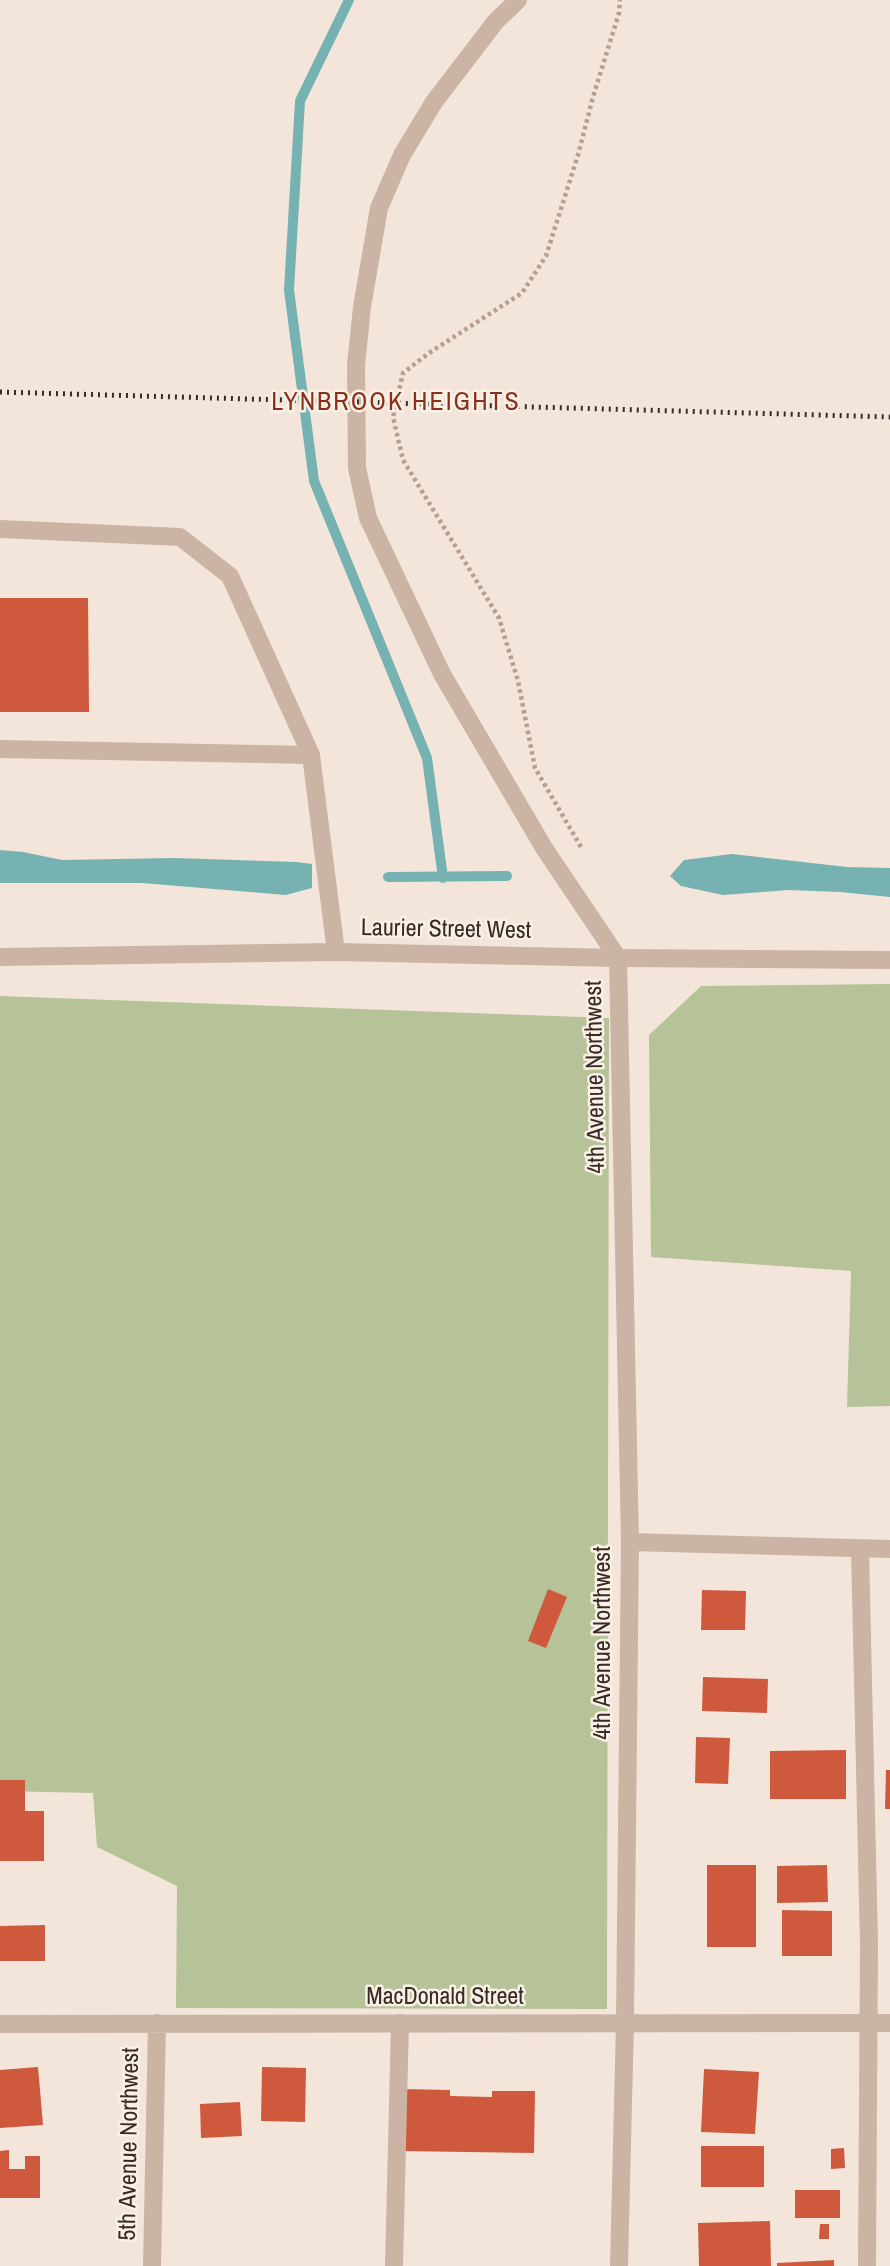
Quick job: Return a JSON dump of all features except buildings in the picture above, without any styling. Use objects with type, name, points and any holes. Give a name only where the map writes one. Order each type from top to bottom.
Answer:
[{"type":"street","name":"4th Avenue Northwest","points":[[518,0],[496,21],[434,102],[402,155],[379,208],[362,307],[356,365],[357,468],[368,518],[442,674],[544,848],[618,958],[630,1542],[625,2022],[619,2266]]},
{"type":"street","points":[[0,529],[180,537],[230,576],[311,755],[336,952]]},
{"type":"street","points":[[0,750],[311,755]]},
{"type":"street","name":"Laurier Street West","points":[[0,957],[336,952],[890,960]]},
{"type":"street","points":[[630,1542],[890,1549]]},
{"type":"street","points":[[860,1549],[869,2023],[867,2266]]},
{"type":"street","name":"5th Avenue Northwest","points":[[152,2266],[157,2023]]},
{"type":"street","points":[[394,2266],[400,2023]]},
{"type":"street","name":"MacDonald Street","points":[[0,2024],[890,2023]]},
{"type":"path","points":[[581,847],[535,768],[518,681],[499,618],[403,460],[393,417],[402,373],[429,352],[522,293],[546,256],[578,155],[619,13],[620,0]]},
{"type":"green space","points":[[890,984],[890,1406],[847,1407],[851,1271],[651,1257],[649,1035],[701,986]]},
{"type":"green space","points":[[0,996],[609,1018],[607,2009],[176,2008],[177,1886],[97,1847],[93,1793],[0,1791]]},
{"type":"water","points":[[0,850],[62,860],[174,858],[296,862],[312,864],[312,888],[286,895],[142,883],[0,883]]},
{"type":"water","points":[[732,854],[847,867],[890,868],[890,897],[789,890],[723,895],[681,886],[670,876],[684,860]]},
{"type":"waterway","points":[[349,0],[300,101],[289,290],[314,481],[427,758],[443,878]]},
{"type":"waterway","points":[[388,877],[507,876]]},
{"type":"railway","points":[[0,392],[890,417]]},
{"type":"district","name":"LYNBROOK HEIGHTS","points":[[396,403]]}]
